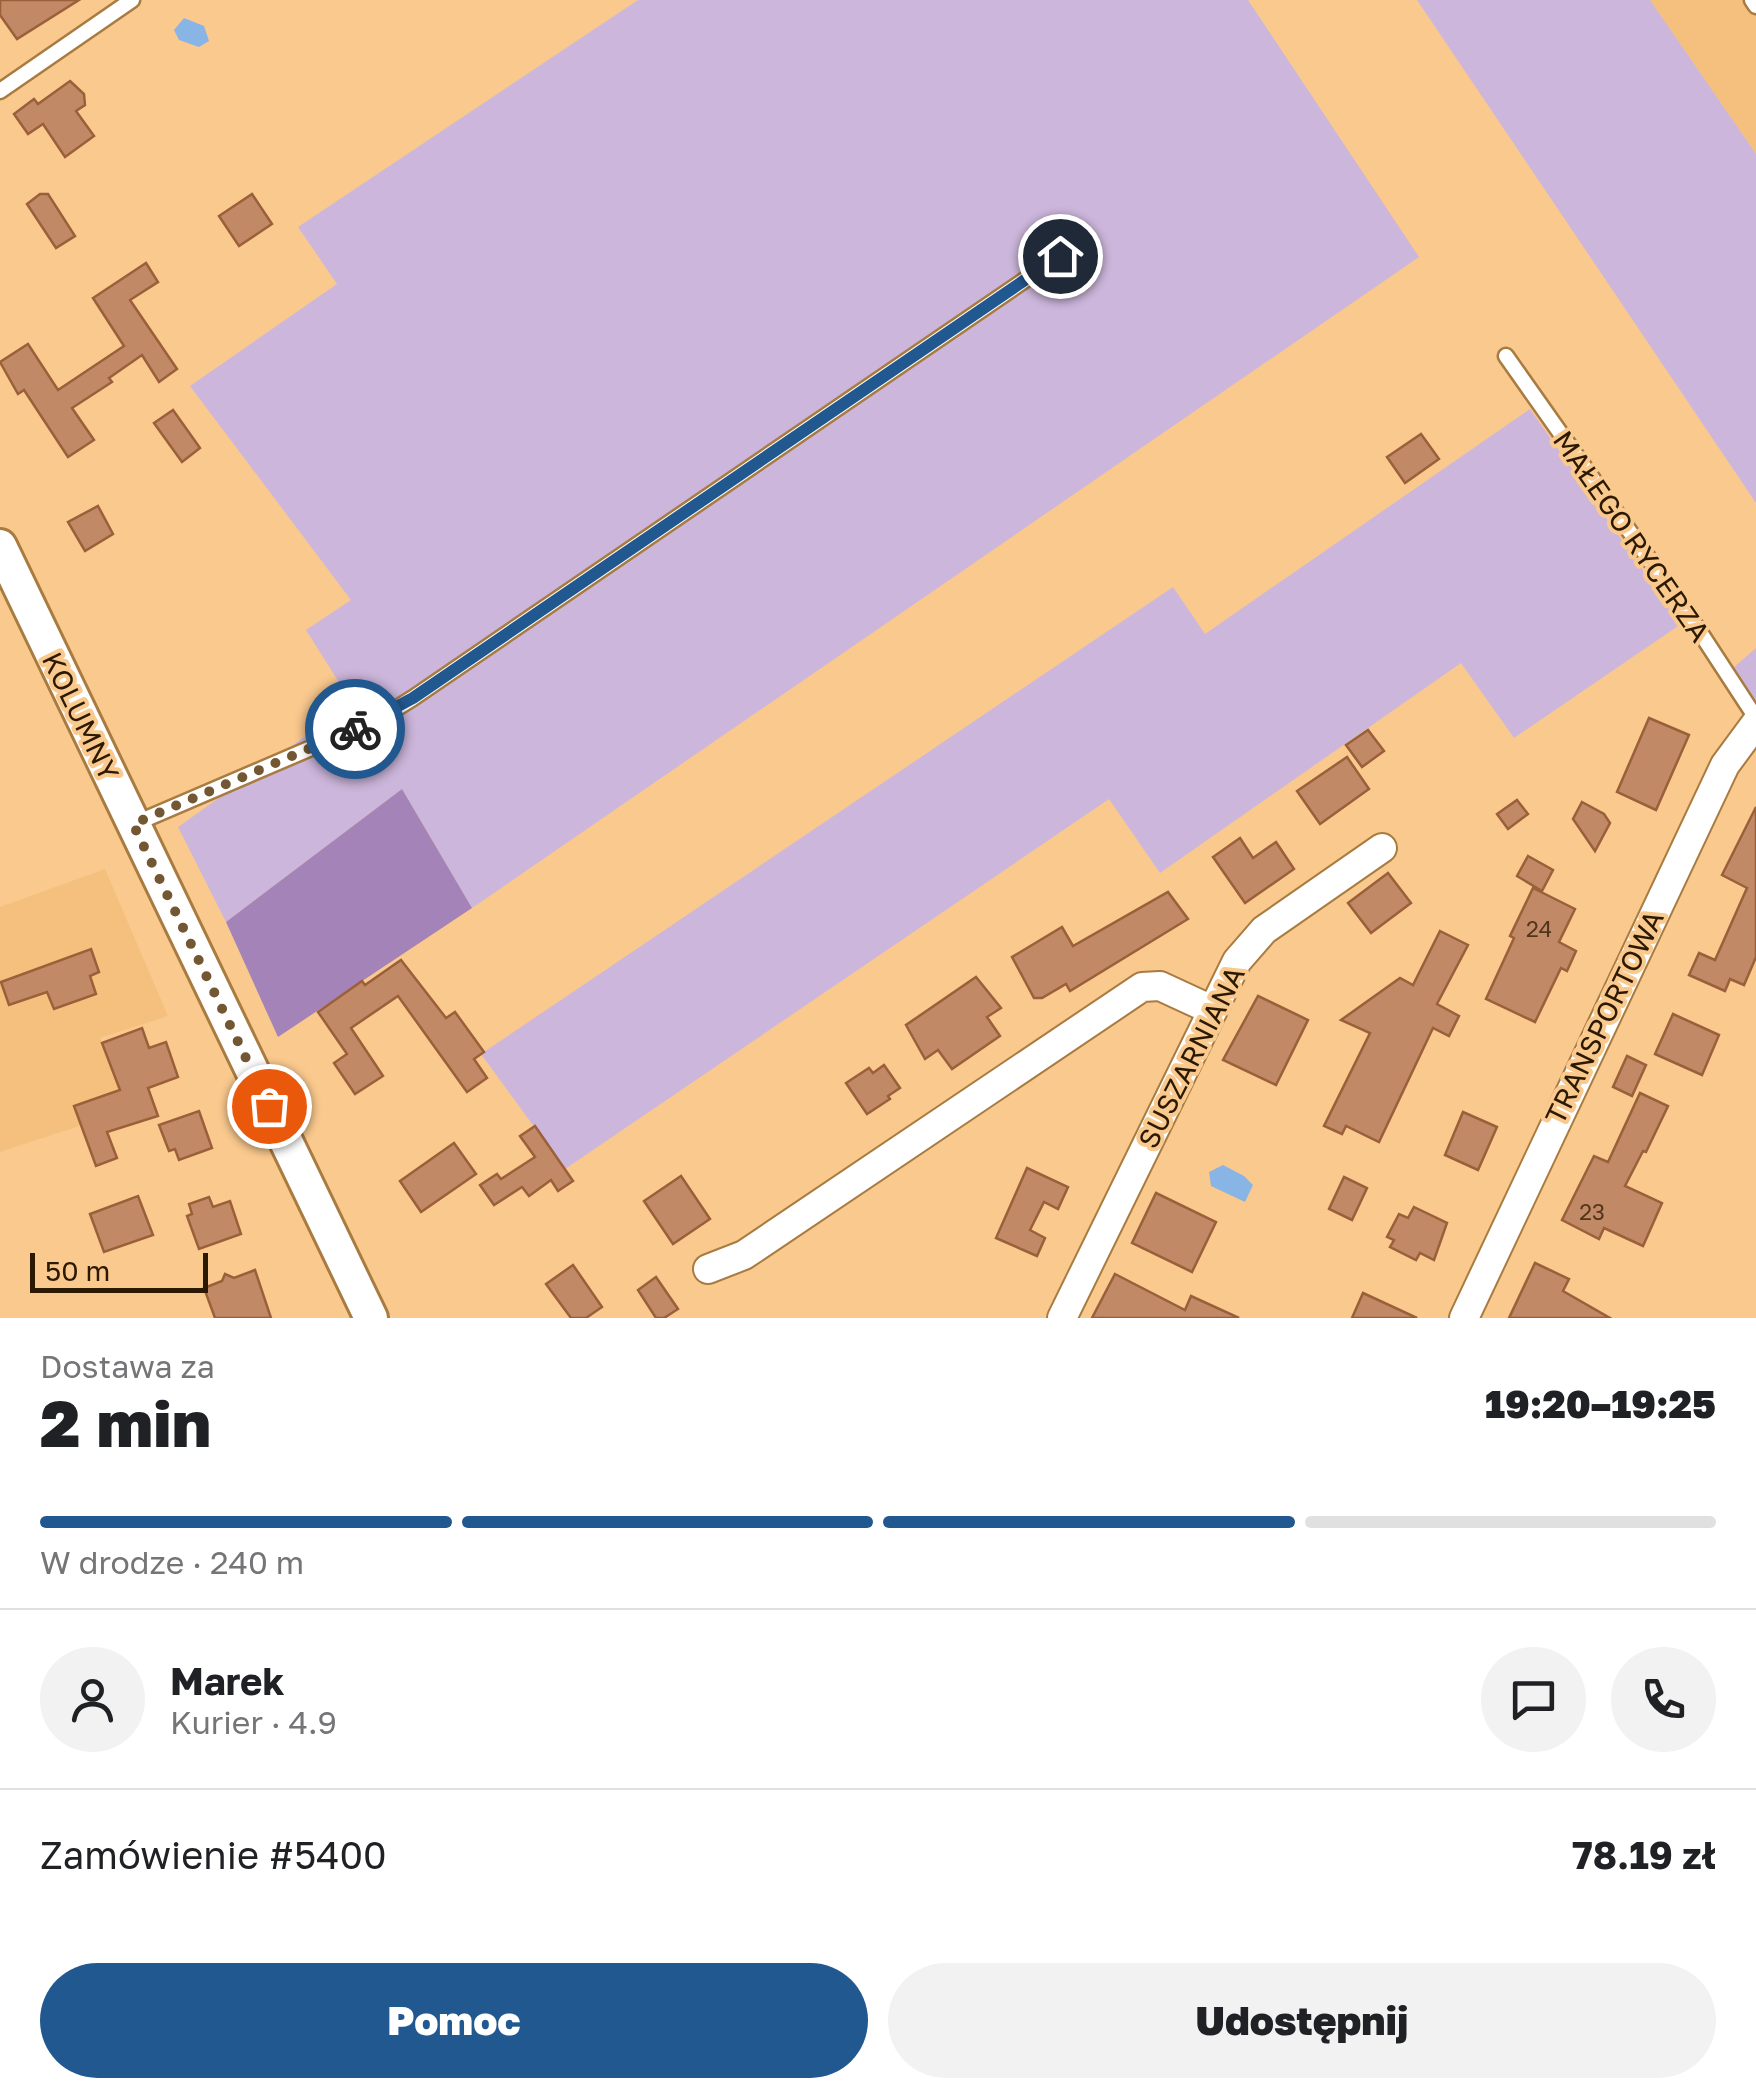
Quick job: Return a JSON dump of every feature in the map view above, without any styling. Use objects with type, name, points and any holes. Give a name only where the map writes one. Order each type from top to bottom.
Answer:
[{"type":"street","name":"KOLUMNY","points":[[0,546],[371,1318]]},
{"type":"street","name":"TRANSPORTOWA","points":[[1464,1318],[1725,765],[1756,720]]},
{"type":"street","name":"SUSZARNIANA","points":[[1062,1318],[1237,960],[1264,930],[1382,848]]},
{"type":"street","points":[[708,1269],[744,1255],[1142,988],[1160,986],[1212,1010]]},
{"type":"lane","points":[[0,91],[132,0]]},
{"type":"lane","points":[[133,824],[381,718],[1060,256]]},
{"type":"lane","name":"MAŁEGO RYCERZA","points":[[1506,356],[1692,620],[1756,720]]},
{"type":"shaded area","points":[[638,0],[1248,0],[1419,257],[472,908],[402,789],[226,922],[178,827],[352,703],[306,630],[351,600],[190,386],[337,284],[298,227]]},
{"type":"shaded area","points":[[1417,0],[1650,0],[1756,154],[1756,503]]},
{"type":"shaded area","points":[[1650,0],[1756,0],[1756,154]]},
{"type":"shaded area","points":[[1530,409],[1681,624],[1514,738],[1461,663],[1160,873],[1109,799],[565,1169],[481,1054],[1173,587],[1205,634]]},
{"type":"shaded area","points":[[1756,648],[1756,703],[1732,669]]},
{"type":"shaded area","points":[[402,789],[472,908],[278,1037],[226,922]]},
{"type":"shaded area","points":[[105,869],[168,1016],[100,1038],[128,1110],[0,1152],[0,907]]},
{"type":"water","points":[[184,18],[204,26],[209,41],[199,47],[179,40],[174,30]]},
{"type":"water","points":[[1223,1165],[1253,1185],[1245,1202],[1211,1186],[1209,1172]]},
{"type":"building","points":[[0,0],[79,0],[17,39],[0,15]]},
{"type":"building","points":[[70,81],[84,94],[85,105],[76,111],[94,136],[65,157],[43,124],[28,134],[14,114],[34,99],[38,104]]},
{"type":"building","points":[[40,194],[48,194],[75,236],[56,248],[27,204]]},
{"type":"building","points":[[252,194],[272,224],[239,246],[219,216]]},
{"type":"building","points":[[146,263],[158,282],[130,300],[177,369],[159,382],[142,355],[109,378],[112,382],[72,408],[94,440],[68,457],[24,390],[18,394],[0,362],[28,344],[58,390],[124,346],[93,298]]},
{"type":"building","points":[[173,410],[200,448],[182,462],[154,423]]},
{"type":"building","points":[[1421,434],[1439,459],[1405,483],[1387,457]]},
{"type":"building","points":[[98,506],[113,534],[85,551],[68,522]]},
{"type":"building","points":[[1649,718],[1689,735],[1656,810],[1617,792]]},
{"type":"building","points":[[1368,730],[1384,751],[1362,767],[1346,745]]},
{"type":"building","points":[[1347,757],[1369,789],[1320,824],[1297,791]]},
{"type":"building","points":[[1517,800],[1528,814],[1508,829],[1497,814]]},
{"type":"building","points":[[1582,802],[1604,814],[1610,823],[1595,851],[1573,819]]},
{"type":"building","points":[[1756,807],[1756,957],[1744,985],[1730,979],[1725,991],[1689,975],[1699,953],[1715,960],[1747,888],[1722,875]]},
{"type":"building","points":[[1240,838],[1253,858],[1276,842],[1294,869],[1245,903],[1213,857]]},
{"type":"building","points":[[1528,856],[1553,870],[1542,891],[1517,876]]},
{"type":"building","points":[[1388,873],[1411,903],[1371,933],[1348,903]]},
{"type":"building","points":[[1533,888],[1575,909],[1559,942],[1576,951],[1567,971],[1561,968],[1535,1022],[1486,999]]},
{"type":"building","points":[[1168,892],[1188,919],[1070,991],[1066,984],[1042,998],[1034,998],[1012,957],[1062,927],[1073,946]]},
{"type":"building","points":[[1440,931],[1468,945],[1437,1004],[1459,1016],[1449,1036],[1433,1028],[1379,1142],[1346,1126],[1342,1134],[1324,1126],[1370,1033],[1341,1020],[1400,978],[1413,985]]},
{"type":"building","points":[[91,949],[99,972],[90,976],[96,994],[54,1009],[47,992],[9,1005],[1,982]]},
{"type":"building","points":[[401,960],[446,1018],[455,1012],[484,1052],[474,1059],[487,1078],[467,1092],[398,996],[351,1028],[383,1076],[355,1094],[334,1063],[347,1054],[318,1012]]},
{"type":"building","points":[[976,977],[1001,1008],[987,1017],[1000,1036],[952,1069],[938,1050],[925,1059],[906,1025]]},
{"type":"building","points":[[1258,996],[1308,1020],[1276,1085],[1223,1060]]},
{"type":"building","points":[[1673,1014],[1719,1035],[1702,1075],[1655,1054]]},
{"type":"building","points":[[142,1028],[149,1048],[166,1042],[178,1077],[148,1088],[158,1116],[107,1132],[117,1158],[96,1166],[74,1106],[120,1090],[102,1043]]},
{"type":"building","points":[[1627,1056],[1646,1065],[1632,1096],[1613,1087]]},
{"type":"building","points":[[884,1065],[900,1088],[867,1114],[846,1083],[869,1068],[873,1073]]},
{"type":"building","points":[[1640,1093],[1668,1106],[1625,1186],[1662,1203],[1643,1246],[1604,1228],[1599,1239],[1562,1220],[1594,1156],[1608,1162]]},
{"type":"building","points":[[199,1111],[212,1148],[179,1160],[175,1149],[169,1151],[159,1125]]},
{"type":"building","points":[[1463,1112],[1497,1127],[1478,1170],[1445,1155]]},
{"type":"building","points":[[535,1126],[573,1181],[558,1191],[551,1180],[529,1196],[522,1187],[494,1205],[480,1185],[497,1174],[501,1179],[535,1157],[520,1136]]},
{"type":"building","points":[[454,1143],[476,1174],[421,1212],[400,1181]]},
{"type":"building","points":[[1027,1168],[1068,1187],[1058,1209],[1044,1202],[1030,1230],[1045,1238],[1037,1256],[996,1238]]},
{"type":"building","points":[[681,1176],[710,1219],[673,1244],[644,1201]]},
{"type":"building","points":[[1344,1177],[1367,1188],[1352,1220],[1329,1209]]},
{"type":"building","points":[[1156,1193],[1216,1222],[1192,1272],[1132,1243]]},
{"type":"building","points":[[138,1196],[153,1235],[104,1252],[90,1214]]},
{"type":"building","points":[[209,1197],[213,1207],[230,1201],[241,1234],[199,1249],[187,1216],[192,1214],[189,1204]]},
{"type":"building","points":[[1414,1207],[1447,1223],[1434,1260],[1420,1253],[1416,1260],[1390,1247],[1394,1240],[1387,1237],[1399,1214],[1408,1218]]},
{"type":"building","points":[[1535,1263],[1569,1279],[1563,1291],[1610,1318],[1509,1318]]},
{"type":"building","points":[[573,1265],[602,1307],[586,1318],[571,1318],[546,1284]]},
{"type":"building","points":[[255,1270],[271,1318],[215,1318],[204,1288],[222,1281],[225,1274],[234,1278]]},
{"type":"building","points":[[1115,1274],[1185,1310],[1191,1296],[1239,1318],[1092,1318]]},
{"type":"building","points":[[656,1277],[678,1309],[664,1318],[656,1318],[638,1290]]},
{"type":"building","points":[[1363,1293],[1417,1318],[1352,1318]]},
{"type":"way so far","points":[[269,1106],[133,824],[355,729]]},
{"type":"route","points":[[355,729],[413,698],[1060,256]]}]
